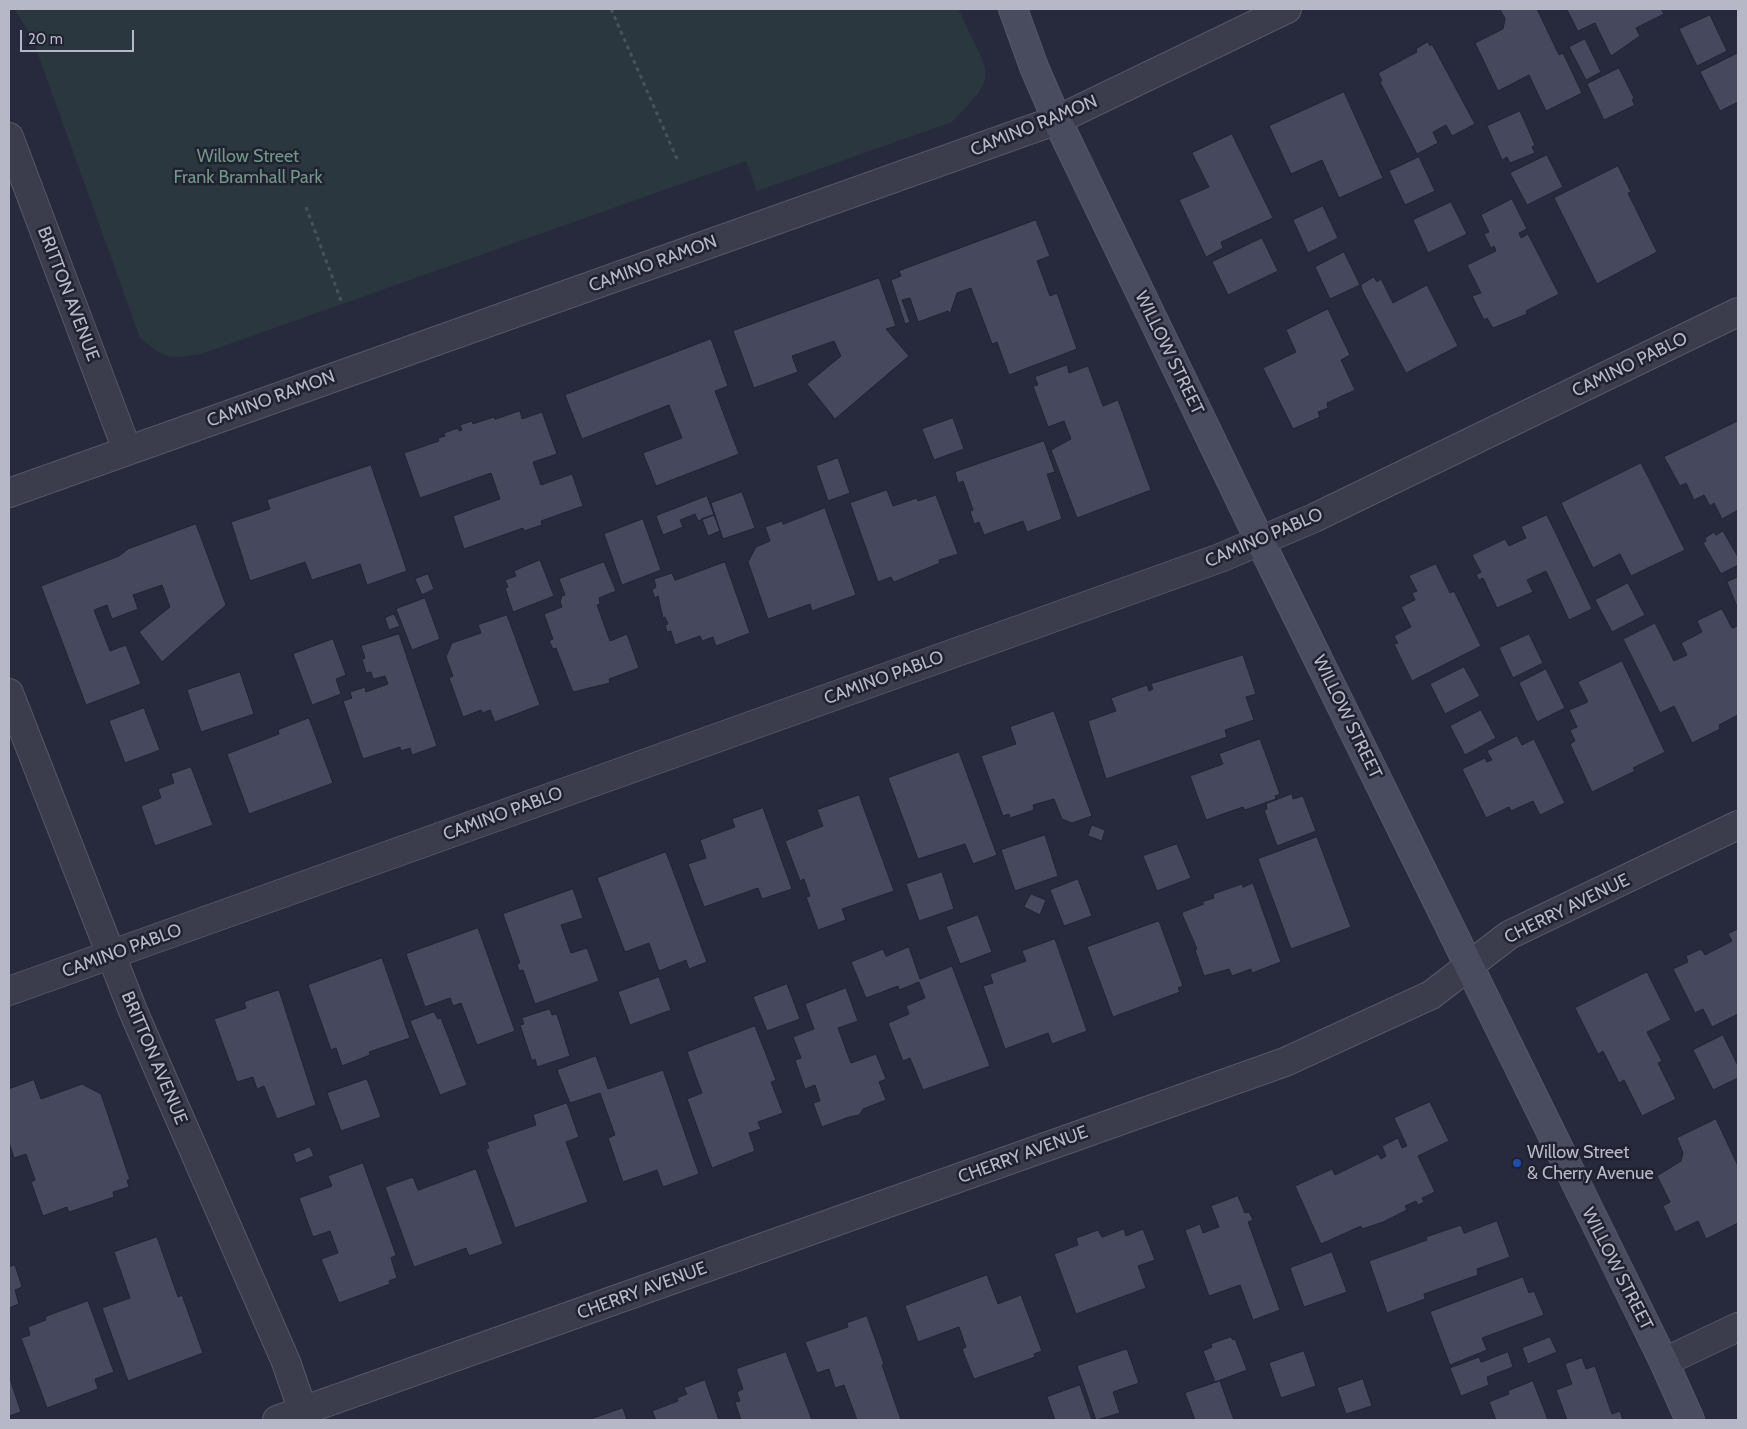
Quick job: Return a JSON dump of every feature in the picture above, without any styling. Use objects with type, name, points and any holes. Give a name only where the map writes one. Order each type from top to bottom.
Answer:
[{"type":"main road","name":"WILLOW STREET","points":[[1013,9],[1034,67],[1057,120],[1260,541],[1664,1362],[1690,1420]]},
{"type":"street","name":"CAMINO RAMON","points":[[9,493],[1057,120],[1287,9]]},
{"type":"street","name":"BRITTON AVENUE","points":[[9,138],[127,450]]},
{"type":"street","name":"CAMINO PABLO","points":[[9,991],[1195,566],[1260,541],[1314,518],[1738,312]]},
{"type":"street","name":"BRITTON AVENUE","points":[[9,693],[133,1011],[286,1362],[305,1416]]},
{"type":"street","name":"CHERRY AVENUE","points":[[277,1420],[305,1416],[1285,1062],[1431,995],[1509,935],[1738,825]]},
{"type":"street","points":[[1664,1362],[1738,1327]]},
{"type":"path","points":[[611,9],[677,159]]},
{"type":"path","points":[[306,207],[342,303]]},
{"type":"green space","name":"Willow Street Frank Bramhall Park","points":[[14,9],[958,9],[985,67],[985,80],[979,93],[952,122],[757,191],[746,161],[201,354],[174,357],[162,354],[140,338],[31,35]]},
{"type":"building","points":[[1500,9],[1537,9],[1559,55],[1563,53],[1582,93],[1546,111],[1529,75],[1498,91],[1475,43],[1503,29],[1505,19]]},
{"type":"building","points":[[1567,9],[1661,9],[1664,14],[1636,28],[1640,36],[1611,56],[1595,23],[1578,31]]},
{"type":"building","points":[[1710,15],[1727,51],[1697,66],[1679,29]]},
{"type":"building","points":[[1585,39],[1601,72],[1586,80],[1569,47]]},
{"type":"building","points":[[1428,42],[1430,46],[1432,44],[1475,124],[1452,136],[1446,125],[1433,132],[1438,143],[1417,154],[1380,82],[1382,81],[1378,73],[1417,52],[1416,49]]},
{"type":"building","points":[[1738,53],[1738,102],[1720,111],[1700,72]]},
{"type":"building","points":[[1619,68],[1634,98],[1632,100],[1635,105],[1604,120],[1587,84]]},
{"type":"building","points":[[1344,92],[1383,178],[1339,198],[1322,160],[1291,174],[1269,126]]},
{"type":"building","points":[[1520,111],[1535,145],[1532,147],[1535,153],[1510,163],[1507,157],[1502,160],[1487,126]]},
{"type":"building","points":[[1232,134],[1273,218],[1221,242],[1223,248],[1206,257],[1179,200],[1209,187],[1192,153]]},
{"type":"building","points":[[1547,155],[1563,187],[1527,205],[1510,173]]},
{"type":"building","points":[[1419,157],[1435,191],[1405,205],[1389,171]]},
{"type":"building","points":[[1618,166],[1631,192],[1628,193],[1657,252],[1597,284],[1554,198]]},
{"type":"building","points":[[1512,199],[1527,229],[1519,233],[1521,238],[1528,234],[1559,294],[1526,311],[1527,314],[1493,328],[1487,318],[1484,320],[1472,296],[1481,293],[1467,265],[1496,251],[1494,246],[1491,248],[1484,234],[1489,232],[1481,215]]},
{"type":"building","points":[[1451,202],[1467,234],[1428,253],[1413,220]]},
{"type":"building","points":[[1323,206],[1338,238],[1308,253],[1293,220]]},
{"type":"building","points":[[1036,220],[1050,256],[1037,261],[1050,296],[1057,293],[1077,349],[1009,375],[997,342],[992,344],[971,288],[957,293],[950,314],[948,311],[918,322],[910,298],[902,300],[910,322],[905,324],[891,280],[901,276],[899,271]]},
{"type":"building","points":[[1262,238],[1278,271],[1228,295],[1212,262]]},
{"type":"building","points":[[1344,252],[1360,285],[1330,299],[1315,267]]},
{"type":"building","points":[[1374,277],[1377,282],[1381,279],[1393,303],[1427,285],[1458,346],[1406,373],[1362,290],[1361,285]]},
{"type":"building","points":[[879,278],[896,326],[886,329],[909,356],[835,419],[807,384],[841,356],[834,341],[792,356],[798,372],[754,388],[733,331]]},
{"type":"building","points":[[1328,309],[1350,355],[1341,360],[1355,390],[1327,403],[1328,408],[1318,412],[1320,417],[1293,429],[1263,368],[1296,352],[1286,330]]},
{"type":"building","points":[[711,339],[728,386],[715,391],[739,454],[656,486],[643,453],[682,438],[669,405],[582,439],[565,395]]},
{"type":"building","points":[[1067,365],[1069,373],[1088,366],[1103,406],[1118,400],[1151,490],[1077,518],[1051,450],[1071,439],[1064,421],[1048,427],[1033,386],[1038,385],[1035,377]]},
{"type":"building","points":[[520,411],[522,419],[542,412],[557,454],[533,462],[541,485],[572,474],[583,506],[541,521],[542,525],[524,531],[523,528],[464,549],[453,516],[500,499],[491,473],[420,498],[404,453],[439,441],[438,438],[445,436],[444,433],[458,428],[459,431],[462,430],[460,425],[472,421],[473,424],[494,417],[495,419]]},
{"type":"building","points":[[953,418],[964,449],[934,460],[922,429]]},
{"type":"building","points":[[1738,421],[1738,510],[1722,519],[1714,503],[1710,506],[1704,495],[1694,500],[1686,483],[1680,486],[1664,457]]},
{"type":"building","points":[[1044,441],[1055,472],[1047,474],[1062,519],[1027,532],[1023,521],[984,535],[979,522],[974,524],[970,511],[973,510],[963,481],[958,483],[955,472]]},
{"type":"building","points":[[838,458],[850,493],[828,501],[816,466]]},
{"type":"building","points":[[1641,463],[1685,550],[1631,576],[1620,554],[1593,568],[1561,503]]},
{"type":"building","points":[[371,465],[407,571],[367,585],[360,564],[312,580],[305,562],[250,581],[231,522],[270,509],[267,500]]},
{"type":"building","points":[[887,490],[893,506],[917,498],[918,501],[936,495],[958,554],[939,560],[940,563],[894,582],[891,577],[878,582],[850,503]]},
{"type":"building","points":[[742,492],[755,528],[723,539],[711,503]]},
{"type":"building","points":[[707,496],[714,515],[698,521],[695,514],[680,520],[683,527],[663,535],[656,516]]},
{"type":"building","points":[[825,508],[856,595],[812,611],[810,604],[768,619],[748,562],[756,547],[770,541],[765,527],[782,521],[783,524]]},
{"type":"building","points":[[714,515],[720,531],[708,536],[702,519]]},
{"type":"building","points":[[1547,515],[1592,609],[1569,620],[1546,571],[1527,580],[1533,592],[1497,608],[1483,578],[1479,580],[1476,575],[1481,572],[1472,555],[1505,539],[1509,546],[1526,538],[1521,527]]},
{"type":"building","points":[[643,519],[661,570],[622,585],[604,534]]},
{"type":"building","points":[[196,524],[226,605],[162,662],[139,632],[170,607],[162,585],[133,595],[138,609],[112,619],[107,605],[94,610],[110,651],[126,645],[141,684],[86,705],[41,586],[119,556],[128,549]]},
{"type":"building","points":[[1723,531],[1738,557],[1738,565],[1721,574],[1703,543],[1706,541],[1705,538],[1714,532],[1716,535]]},
{"type":"building","points":[[540,560],[554,596],[513,612],[505,588],[508,587],[505,580],[516,576],[514,571]]},
{"type":"building","points":[[604,562],[616,591],[599,598],[600,604],[597,605],[610,641],[627,634],[639,668],[609,679],[610,683],[573,692],[556,648],[553,649],[549,641],[553,639],[544,614],[562,607],[560,602],[562,596],[565,595],[559,579]]},
{"type":"building","points":[[725,562],[750,633],[716,646],[713,637],[702,641],[700,636],[675,645],[671,631],[667,632],[665,625],[668,624],[665,617],[663,618],[658,596],[655,598],[652,590],[656,587],[654,579],[672,573],[675,580]]},
{"type":"building","points":[[1436,564],[1450,593],[1454,591],[1481,646],[1412,681],[1394,644],[1398,643],[1394,636],[1411,627],[1401,607],[1415,600],[1412,593],[1417,591],[1409,576]]},
{"type":"building","points":[[428,574],[434,589],[422,595],[415,579]]},
{"type":"building","points":[[1738,577],[1738,609],[1727,582]]},
{"type":"building","points":[[1628,583],[1645,615],[1612,632],[1595,600]]},
{"type":"building","points":[[425,598],[440,639],[412,650],[396,609]]},
{"type":"building","points":[[1722,609],[1732,628],[1738,626],[1738,715],[1719,725],[1720,729],[1692,743],[1674,706],[1660,713],[1623,639],[1655,623],[1674,661],[1687,655],[1681,643],[1702,632],[1697,621]]},
{"type":"building","points":[[394,614],[400,626],[389,630],[385,618]]},
{"type":"building","points":[[507,615],[540,705],[495,722],[490,710],[483,713],[481,710],[463,717],[449,678],[453,676],[446,657],[452,643],[481,633],[478,625]]},
{"type":"building","points":[[399,634],[437,746],[412,755],[410,748],[401,751],[400,747],[363,759],[343,701],[352,698],[350,692],[365,687],[366,692],[388,684],[385,676],[373,679],[371,672],[366,673],[362,659],[365,658],[361,646]]},
{"type":"building","points":[[1529,634],[1543,663],[1513,678],[1499,648]]},
{"type":"building","points":[[333,639],[346,675],[336,679],[341,694],[312,705],[293,654]]},
{"type":"building","points":[[1243,655],[1256,694],[1246,697],[1254,720],[1225,730],[1227,737],[1106,779],[1088,721],[1116,711],[1111,698],[1147,685],[1149,691],[1153,689],[1151,684]]},
{"type":"building","points":[[1622,661],[1665,752],[1633,768],[1635,771],[1592,792],[1570,744],[1575,741],[1570,730],[1577,727],[1569,710],[1588,702],[1578,682]]},
{"type":"building","points":[[1464,667],[1480,696],[1445,714],[1430,684]]},
{"type":"building","points":[[1546,669],[1565,708],[1537,722],[1519,683]]},
{"type":"building","points":[[240,672],[254,714],[201,732],[187,690]]},
{"type":"building","points":[[144,708],[160,750],[125,763],[109,721]]},
{"type":"building","points":[[1481,710],[1496,738],[1465,755],[1450,726]]},
{"type":"building","points":[[1054,711],[1092,816],[1072,823],[1062,819],[1054,799],[1033,805],[1034,810],[1010,818],[1009,814],[1003,816],[981,756],[1016,744],[1010,727]]},
{"type":"building","points":[[309,718],[333,783],[249,814],[227,754],[279,734],[278,730]]},
{"type":"building","points":[[1517,736],[1522,745],[1534,739],[1565,803],[1540,815],[1533,801],[1511,811],[1509,807],[1486,818],[1462,769],[1485,758],[1487,762],[1492,760],[1487,751]]},
{"type":"building","points":[[1260,739],[1280,794],[1275,796],[1276,799],[1245,810],[1243,807],[1206,820],[1190,776],[1223,764],[1219,754]]},
{"type":"building","points":[[959,752],[997,855],[973,864],[965,844],[918,859],[888,778]]},
{"type":"building","points":[[191,767],[213,825],[155,846],[141,806],[161,798],[158,789],[174,783],[171,774]]},
{"type":"building","points":[[1292,794],[1293,799],[1303,796],[1316,831],[1277,846],[1264,810],[1267,809],[1266,804]]},
{"type":"building","points":[[859,795],[894,891],[842,909],[846,920],[818,930],[806,897],[810,896],[804,879],[800,881],[785,841],[823,826],[817,810]]},
{"type":"building","points":[[763,808],[792,889],[762,899],[758,888],[704,907],[688,864],[706,858],[700,840],[735,827],[732,819]]},
{"type":"building","points":[[1092,825],[1105,830],[1102,841],[1088,836]]},
{"type":"building","points":[[1045,835],[1058,876],[1015,891],[1001,850]]},
{"type":"building","points":[[1317,837],[1351,927],[1291,949],[1258,859]]},
{"type":"building","points":[[1177,844],[1191,878],[1157,891],[1143,856]]},
{"type":"building","points":[[666,852],[707,962],[689,969],[686,960],[659,971],[649,943],[625,952],[597,878]]},
{"type":"building","points":[[942,872],[954,909],[919,921],[906,884]]},
{"type":"building","points":[[1078,879],[1092,916],[1064,926],[1050,890]]},
{"type":"building","points":[[1253,883],[1281,962],[1252,973],[1251,969],[1232,976],[1229,969],[1204,976],[1195,950],[1197,949],[1182,914],[1183,912],[1214,898],[1213,894],[1242,884],[1243,887]]},
{"type":"building","points":[[573,889],[583,918],[561,925],[571,953],[587,948],[599,981],[535,1004],[523,970],[519,971],[517,964],[520,963],[503,914]]},
{"type":"building","points":[[1031,894],[1046,900],[1040,915],[1024,907]]},
{"type":"building","points":[[978,915],[992,952],[960,964],[946,927]]},
{"type":"building","points":[[1159,921],[1183,986],[1178,988],[1180,992],[1113,1017],[1087,947]]},
{"type":"building","points":[[478,928],[515,1031],[477,1045],[461,1003],[453,1006],[450,998],[425,1007],[406,954]]},
{"type":"building","points":[[1738,929],[1738,1014],[1712,1027],[1703,1009],[1695,1013],[1673,969],[1688,962],[1686,956],[1701,949],[1705,955],[1732,941],[1728,934]]},
{"type":"building","points":[[1055,939],[1087,1031],[1052,1044],[1048,1033],[1005,1049],[983,986],[993,983],[990,974],[1026,961],[1022,951]]},
{"type":"building","points":[[909,947],[920,979],[952,966],[990,1066],[923,1090],[910,1058],[903,1061],[888,1023],[909,1014],[906,1006],[925,998],[919,982],[899,990],[898,986],[866,998],[851,962],[883,949],[886,956]]},
{"type":"building","points":[[382,958],[410,1038],[369,1052],[370,1055],[342,1066],[336,1048],[331,1050],[308,985]]},
{"type":"building","points":[[1647,972],[1671,1020],[1647,1032],[1662,1061],[1658,1063],[1676,1099],[1642,1116],[1624,1080],[1619,1083],[1603,1051],[1598,1054],[1575,1008]]},
{"type":"building","points":[[659,977],[671,1010],[630,1025],[618,992]]},
{"type":"building","points":[[787,984],[800,1019],[767,1031],[753,997]]},
{"type":"building","points":[[846,988],[858,1021],[838,1028],[851,1063],[876,1054],[886,1079],[879,1082],[886,1100],[863,1109],[859,1115],[822,1127],[813,1103],[820,1101],[815,1085],[805,1089],[795,1060],[801,1058],[793,1037],[814,1029],[805,1004]]},
{"type":"building","points":[[279,990],[316,1105],[277,1119],[264,1086],[257,1089],[253,1077],[237,1082],[214,1019],[246,1008],[244,1002]]},
{"type":"building","points":[[550,1009],[552,1015],[557,1014],[570,1056],[537,1067],[535,1059],[532,1061],[520,1025],[524,1024],[522,1018]]},
{"type":"building","points":[[434,1012],[438,1019],[441,1018],[467,1085],[440,1095],[410,1021]]},
{"type":"building","points":[[755,1026],[776,1080],[771,1082],[783,1113],[758,1122],[761,1129],[749,1133],[755,1151],[712,1168],[687,1099],[702,1093],[687,1052]]},
{"type":"building","points":[[1723,1035],[1738,1066],[1738,1078],[1713,1090],[1693,1050]]},
{"type":"building","points":[[596,1056],[608,1089],[663,1070],[699,1174],[663,1187],[657,1170],[623,1182],[608,1138],[615,1135],[600,1093],[570,1103],[557,1070]]},
{"type":"building","points":[[367,1079],[381,1117],[341,1131],[327,1093]]},
{"type":"building","points":[[34,1080],[41,1099],[82,1084],[101,1094],[130,1180],[127,1180],[129,1187],[113,1192],[114,1197],[69,1212],[67,1207],[43,1216],[31,1182],[35,1180],[26,1154],[14,1158],[9,1142],[9,1089]]},
{"type":"building","points":[[1430,1102],[1449,1141],[1418,1156],[1435,1192],[1422,1198],[1424,1202],[1418,1205],[1416,1201],[1405,1206],[1407,1210],[1383,1222],[1362,1229],[1361,1226],[1321,1244],[1295,1186],[1332,1169],[1335,1175],[1378,1154],[1381,1159],[1386,1156],[1382,1146],[1398,1138],[1402,1148],[1407,1146],[1394,1118]]},
{"type":"building","points":[[567,1103],[579,1137],[566,1142],[588,1202],[515,1228],[486,1149],[489,1148],[487,1142],[536,1125],[533,1115]]},
{"type":"building","points":[[1716,1119],[1738,1166],[1738,1223],[1706,1239],[1698,1221],[1675,1232],[1663,1206],[1670,1202],[1657,1176],[1681,1161],[1683,1153],[1677,1138]]},
{"type":"building","points":[[310,1147],[314,1156],[296,1163],[293,1154]]},
{"type":"building","points":[[363,1163],[396,1255],[391,1258],[397,1278],[389,1281],[390,1284],[339,1303],[321,1259],[338,1253],[330,1231],[313,1237],[299,1198],[332,1186],[328,1176]]},
{"type":"building","points":[[476,1169],[503,1244],[469,1256],[466,1248],[414,1267],[385,1187],[413,1177],[418,1190]]},
{"type":"building","points":[[1238,1196],[1245,1213],[1249,1212],[1253,1220],[1248,1222],[1280,1310],[1253,1320],[1240,1285],[1209,1296],[1185,1230],[1200,1224],[1203,1233],[1219,1227],[1211,1206]]},
{"type":"building","points":[[1497,1221],[1510,1257],[1477,1269],[1478,1275],[1424,1294],[1425,1299],[1387,1313],[1369,1261],[1427,1240],[1426,1237],[1461,1225],[1464,1233]]},
{"type":"building","points":[[1124,1229],[1126,1236],[1143,1229],[1155,1260],[1138,1266],[1146,1288],[1076,1314],[1054,1254],[1078,1245],[1076,1238],[1098,1230],[1102,1237]]},
{"type":"building","points":[[157,1237],[178,1297],[182,1295],[203,1353],[128,1381],[102,1308],[130,1298],[114,1252]]},
{"type":"building","points":[[1332,1252],[1347,1292],[1304,1307],[1290,1268]]},
{"type":"building","points":[[15,1265],[22,1287],[15,1290],[19,1304],[9,1308],[9,1267]]},
{"type":"building","points":[[987,1275],[998,1304],[1021,1295],[1042,1351],[1034,1354],[1035,1357],[974,1379],[962,1349],[966,1347],[959,1327],[918,1342],[905,1306]]},
{"type":"building","points":[[1523,1277],[1529,1293],[1534,1291],[1544,1315],[1482,1338],[1487,1350],[1450,1365],[1430,1312]]},
{"type":"building","points":[[88,1301],[114,1372],[95,1379],[98,1389],[47,1408],[21,1338],[30,1335],[28,1327],[46,1320],[45,1317]]},
{"type":"building","points":[[867,1316],[901,1420],[857,1420],[844,1385],[835,1388],[829,1369],[817,1373],[805,1342],[848,1327],[847,1323]]},
{"type":"building","points":[[1231,1337],[1233,1340],[1235,1339],[1247,1370],[1215,1382],[1203,1351],[1212,1347],[1211,1344]]},
{"type":"building","points":[[1550,1337],[1557,1352],[1528,1364],[1522,1348]]},
{"type":"building","points":[[1127,1349],[1139,1383],[1113,1392],[1120,1413],[1096,1420],[1077,1366]]},
{"type":"building","points":[[1304,1351],[1316,1386],[1281,1398],[1269,1363]]},
{"type":"building","points":[[786,1352],[812,1420],[741,1420],[735,1402],[740,1401],[737,1392],[743,1389],[736,1369]]},
{"type":"building","points":[[1508,1352],[1513,1367],[1487,1377],[1489,1385],[1461,1396],[1450,1368],[1479,1357],[1481,1362]]},
{"type":"building","points":[[1582,1358],[1586,1369],[1595,1366],[1612,1414],[1620,1411],[1623,1420],[1567,1420],[1556,1390],[1572,1384],[1565,1364]]},
{"type":"building","points":[[9,1376],[21,1412],[9,1416]]},
{"type":"building","points":[[1363,1379],[1372,1406],[1346,1414],[1337,1388]]},
{"type":"building","points":[[705,1380],[719,1420],[656,1420],[652,1411],[678,1401],[677,1398],[687,1394],[684,1388]]},
{"type":"building","points":[[1220,1381],[1234,1420],[1195,1420],[1185,1393]]},
{"type":"building","points":[[1533,1381],[1548,1420],[1496,1420],[1489,1402],[1509,1394],[1508,1391]]},
{"type":"building","points":[[1080,1385],[1092,1420],[1055,1420],[1047,1397]]},
{"type":"building","points":[[623,1408],[627,1420],[588,1420]]},
{"type":"place","name":"Willow Street & Cherry Avenue","points":[[1517,1163]]}]
